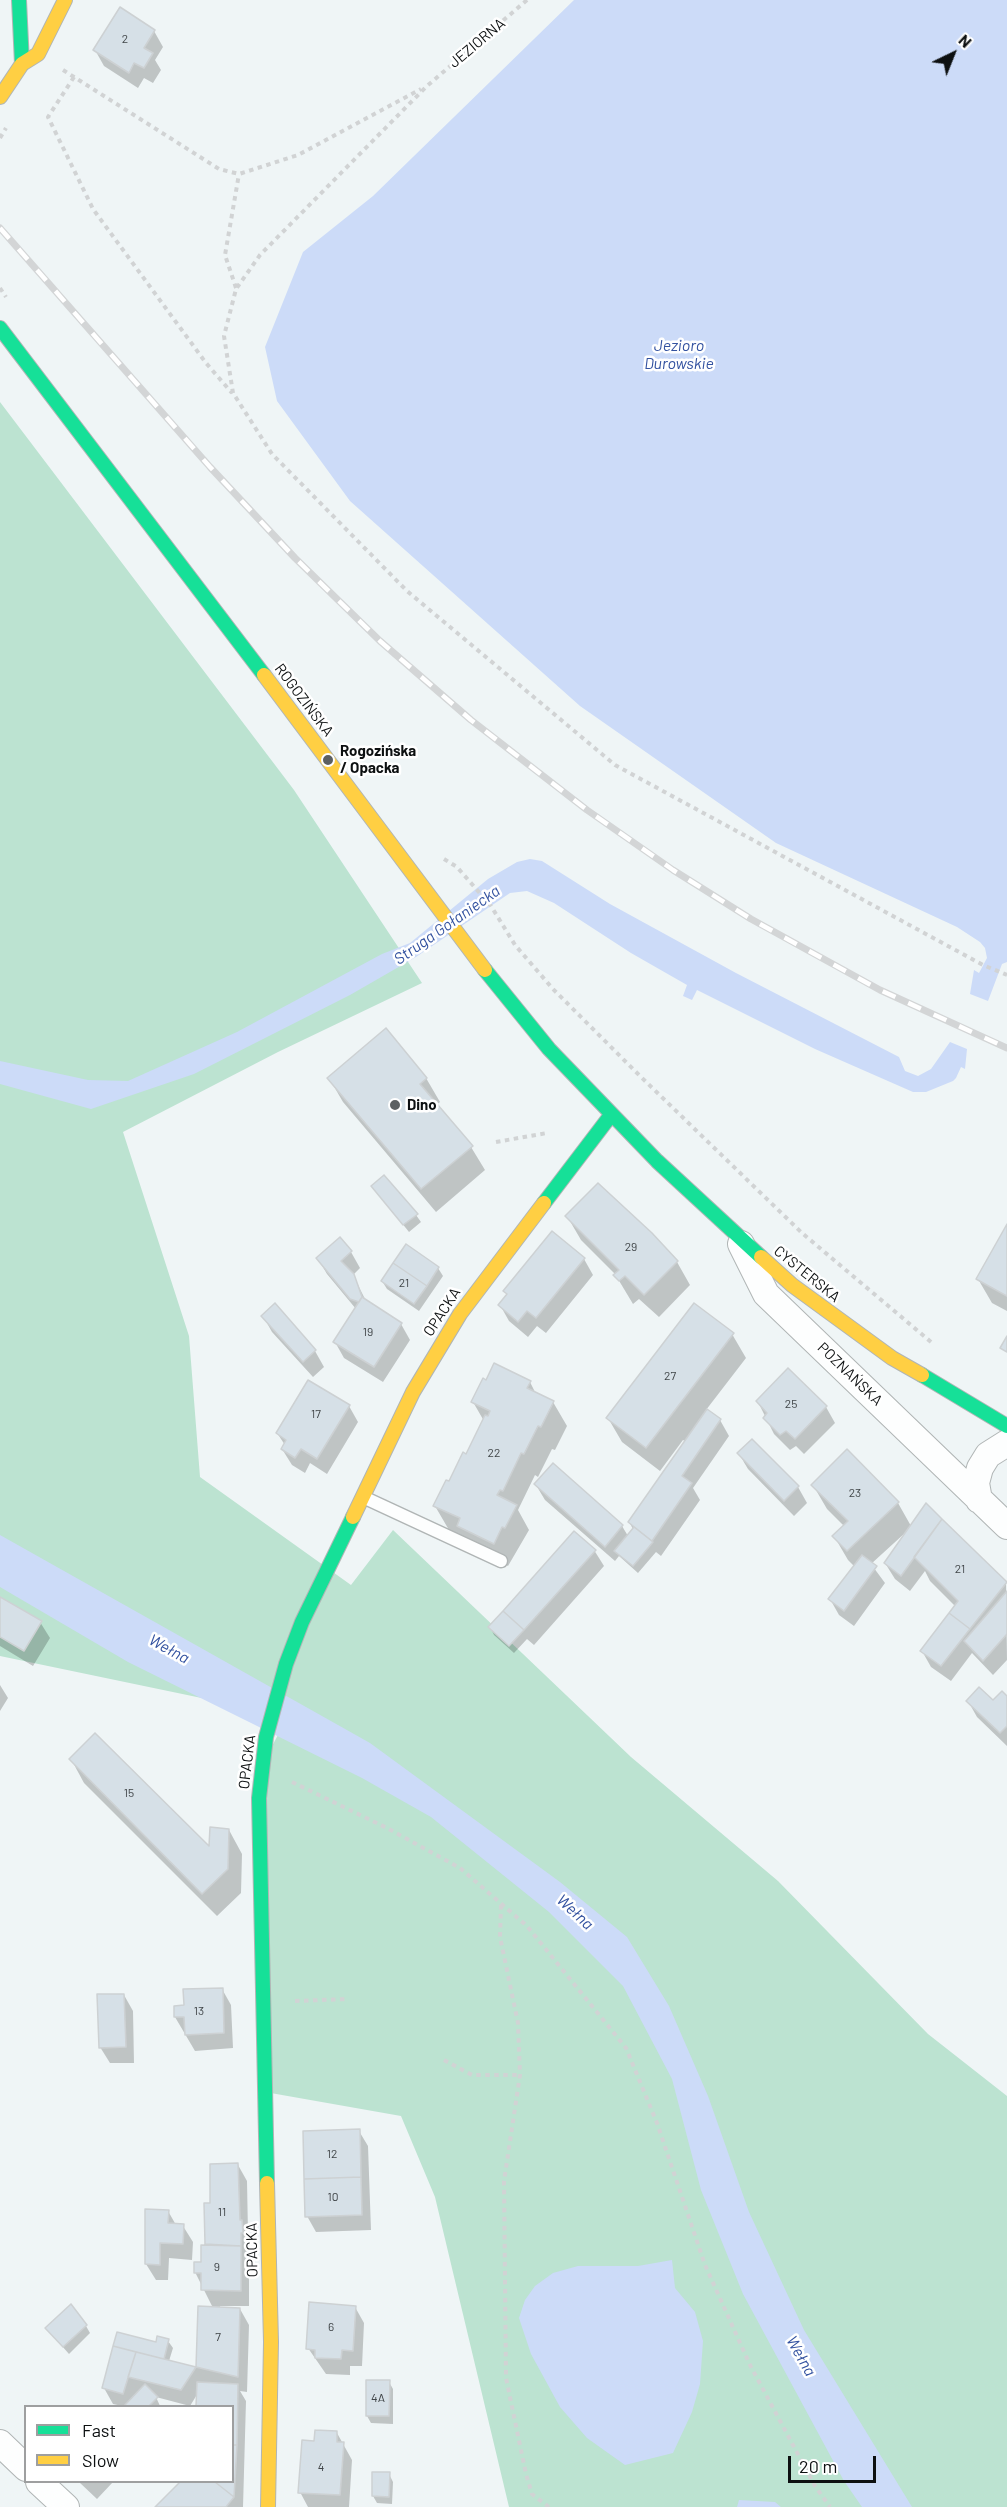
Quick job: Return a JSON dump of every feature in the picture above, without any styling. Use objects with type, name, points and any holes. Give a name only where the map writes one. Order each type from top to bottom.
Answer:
[{"type":"main road","points":[[19,0],[22,64]]},
{"type":"main road","points":[[0,97],[22,64],[38,54],[65,0]]},
{"type":"main road","name":"ROGOZIŃSKA","points":[[0,328],[364,806],[471,952],[549,1049],[611,1115]]},
{"type":"main road","name":"CYSTERSKA","points":[[611,1115],[737,1237],[792,1285],[841,1323],[892,1358],[1007,1426]]},
{"type":"main road","name":"OPACKA","points":[[268,2507],[271,2342],[259,1826],[261,1767],[276,1698],[302,1622],[413,1392],[459,1314],[611,1115]]},
{"type":"street","name":"POZNAŃSKA","points":[[737,1237],[766,1294],[1007,1526]]},
{"type":"street","points":[[979,1500],[976,1483],[980,1468],[988,1455],[1007,1443]]},
{"type":"street","points":[[0,2443],[24,2466]]},
{"type":"street","points":[[41,2483],[66,2507]]},
{"type":"lane","points":[[362,1496],[501,1560]]},
{"type":"path","name":"JEZIORNA","points":[[427,86],[527,0]]},
{"type":"path","points":[[57,67],[219,169],[239,174],[298,155],[427,86]]},
{"type":"path","points":[[74,77],[48,117],[93,209],[206,363],[233,393],[272,454],[407,591],[615,765],[983,965],[1007,975]]},
{"type":"path","points":[[233,393],[224,336],[236,289],[260,255],[427,86]]},
{"type":"path","points":[[236,289],[225,255],[239,174]]},
{"type":"path","points":[[472,884],[491,906],[515,945],[553,989],[631,1067],[802,1233],[935,1346]]},
{"type":"path","points":[[496,1142],[547,1133]]},
{"type":"path","points":[[261,1767],[387,1828],[459,1868],[527,1926],[626,2048],[657,2123],[705,2265],[750,2365],[815,2486],[830,2507]]},
{"type":"path","points":[[501,1904],[500,1937],[518,2023],[520,2075],[504,2181],[506,2378],[532,2494],[549,2507]]},
{"type":"path","points":[[291,2001],[348,2000]]},
{"type":"path","points":[[444,2060],[472,2075],[520,2075]]},
{"type":"green space","points":[[0,402],[294,790],[422,983],[278,1052],[123,1132],[189,1336],[200,1477],[351,1585],[393,1530],[631,1757],[778,1881],[928,2034],[1007,2096],[1007,2507],[509,2507],[435,2197],[401,2116],[265,2092],[261,1767],[288,1716],[0,1656]]},
{"type":"water","name":"Jezioro Durowskie","points":[[574,0],[1007,0],[1007,962],[1002,964],[988,1001],[970,994],[974,970],[979,973],[987,958],[985,948],[980,942],[957,927],[776,843],[580,706],[350,501],[277,401],[265,347],[303,252],[373,196]]},
{"type":"water","name":"Struga Gołaniecka","points":[[530,859],[542,861],[610,904],[736,973],[899,1057],[905,1071],[918,1076],[931,1069],[950,1042],[967,1049],[965,1069],[961,1067],[953,1081],[926,1092],[913,1092],[815,1049],[697,990],[692,1000],[683,996],[687,985],[631,953],[554,903],[527,891],[510,893],[416,957],[350,995],[194,1074],[91,1109],[0,1084],[0,1061],[88,1080],[128,1081],[237,1032],[382,954],[410,943],[488,879],[517,862]]},
{"type":"water","name":"Wełna","points":[[0,1535],[370,1743],[560,1882],[627,1937],[669,2006],[708,2096],[749,2212],[804,2330],[912,2507],[862,2507],[844,2481],[743,2294],[701,2190],[672,2079],[623,1986],[549,1912],[431,1817],[362,1778],[128,1662],[0,1587]]},
{"type":"water","points":[[672,2260],[675,2288],[695,2312],[703,2341],[700,2384],[692,2412],[673,2453],[625,2465],[587,2438],[560,2407],[531,2354],[519,2318],[525,2300],[535,2286],[553,2273],[578,2266],[638,2266]]},
{"type":"water","points":[[739,2500],[775,2502],[781,2507],[737,2507]]},
{"type":"building","points":[[120,7],[155,30],[144,48],[153,53],[144,68],[134,63],[129,73],[93,50]]},
{"type":"building","name":"Dino","points":[[386,1028],[427,1078],[420,1084],[473,1146],[421,1189],[327,1078]]},
{"type":"building","points":[[384,1175],[418,1214],[403,1225],[371,1186]]},
{"type":"building","points":[[598,1183],[652,1233],[678,1261],[644,1295],[625,1276],[619,1281],[613,1275],[619,1270],[565,1216]]},
{"type":"building","points":[[1007,1224],[1007,1296],[976,1279]]},
{"type":"building","points":[[552,1231],[585,1258],[536,1318],[527,1311],[518,1322],[498,1305],[507,1294],[503,1291]]},
{"type":"building","points":[[340,1237],[352,1251],[341,1261],[354,1274],[362,1297],[359,1302],[350,1299],[316,1258]]},
{"type":"building","points":[[406,1244],[439,1267],[427,1286],[393,1263]]},
{"type":"building","points":[[393,1263],[427,1286],[414,1304],[381,1281]]},
{"type":"building","points":[[362,1297],[402,1323],[374,1367],[333,1342]]},
{"type":"building","points":[[275,1303],[316,1350],[303,1362],[261,1316]]},
{"type":"building","points":[[694,1303],[734,1333],[646,1448],[606,1418]]},
{"type":"building","points":[[1007,1336],[1007,1352],[1000,1348]]},
{"type":"building","points":[[494,1363],[531,1381],[527,1388],[554,1401],[524,1454],[521,1453],[503,1491],[500,1490],[497,1495],[517,1505],[494,1544],[457,1526],[460,1518],[433,1506],[446,1480],[449,1481],[463,1452],[466,1454],[485,1415],[488,1416],[490,1411],[471,1402],[483,1378],[486,1380]]},
{"type":"building","points":[[788,1368],[827,1406],[795,1439],[786,1431],[780,1435],[763,1418],[767,1413],[756,1401]]},
{"type":"building","points":[[308,1380],[350,1405],[317,1459],[301,1449],[295,1458],[281,1449],[286,1440],[276,1433]]},
{"type":"building","points":[[707,1409],[721,1419],[682,1476],[692,1483],[652,1541],[628,1522]]},
{"type":"building","points":[[752,1439],[799,1486],[784,1501],[737,1453]]},
{"type":"building","points":[[847,1449],[899,1502],[847,1551],[832,1536],[848,1521],[811,1485]]},
{"type":"building","points":[[553,1463],[623,1525],[605,1547],[534,1484]]},
{"type":"building","points":[[926,1503],[942,1519],[901,1576],[884,1563]]},
{"type":"building","points":[[942,1519],[1007,1582],[970,1629],[949,1613],[958,1601],[914,1557]]},
{"type":"building","points":[[634,1527],[653,1542],[633,1566],[614,1551]]},
{"type":"building","points":[[574,1531],[596,1550],[524,1630],[503,1611]]},
{"type":"building","points":[[862,1555],[877,1566],[844,1611],[828,1599]]},
{"type":"building","points":[[1007,1591],[1007,1634],[983,1661],[964,1641]]},
{"type":"building","points":[[0,1597],[42,1621],[24,1651],[0,1637]]},
{"type":"building","points":[[503,1611],[524,1630],[509,1646],[488,1627]]},
{"type":"building","points":[[949,1613],[970,1629],[941,1666],[920,1651]]},
{"type":"building","points":[[979,1687],[993,1700],[1002,1691],[1007,1696],[1007,1726],[1000,1733],[966,1701]]},
{"type":"building","points":[[95,1733],[209,1846],[210,1827],[229,1829],[228,1869],[202,1894],[69,1759]]},
{"type":"building","points":[[223,1988],[224,2033],[185,2035],[184,2017],[174,2017],[174,2006],[184,2005],[183,1989]]},
{"type":"building","points":[[97,1994],[124,1994],[126,2047],[99,2048]]},
{"type":"building","points":[[360,2129],[361,2177],[304,2179],[303,2131]]},
{"type":"building","points":[[238,2163],[240,2220],[242,2220],[243,2233],[241,2233],[241,2246],[205,2244],[204,2203],[210,2203],[210,2164]]},
{"type":"building","points":[[361,2177],[362,2215],[305,2217],[304,2179]]},
{"type":"building","points":[[145,2209],[169,2210],[168,2223],[184,2224],[183,2244],[160,2243],[160,2265],[145,2264]]},
{"type":"building","points":[[201,2245],[241,2246],[241,2291],[201,2290],[201,2273],[194,2273],[194,2262],[201,2262]]},
{"type":"building","points":[[309,2302],[356,2306],[353,2351],[342,2350],[341,2359],[315,2358],[315,2350],[306,2349]]},
{"type":"building","points":[[71,2304],[87,2325],[63,2347],[45,2328]]},
{"type":"building","points":[[198,2306],[240,2308],[238,2377],[196,2367]]},
{"type":"building","points":[[117,2332],[156,2342],[157,2336],[169,2339],[164,2359],[113,2346]]},
{"type":"building","points":[[113,2346],[136,2352],[123,2394],[102,2388]]},
{"type":"building","points":[[136,2352],[196,2367],[181,2390],[128,2377]]},
{"type":"building","points":[[366,2380],[390,2380],[389,2416],[366,2416]]},
{"type":"building","points":[[197,2382],[238,2384],[237,2445],[234,2445],[234,2405],[196,2405]]},
{"type":"building","points":[[145,2384],[158,2397],[150,2405],[125,2405]]},
{"type":"building","points":[[315,2430],[337,2431],[337,2442],[344,2442],[340,2495],[298,2493],[302,2440],[314,2441]]},
{"type":"building","points":[[234,2445],[237,2445],[234,2497],[216,2483],[234,2483]]},
{"type":"building","points":[[372,2472],[390,2472],[389,2497],[372,2496]]},
{"type":"building","points":[[179,2483],[216,2483],[234,2497],[226,2507],[155,2507]]},
{"type":"railway","points":[[0,228],[210,467],[295,558],[380,641],[471,720],[587,810],[673,870],[751,919],[880,990],[1007,1048]]},
{"type":"traffic: fast","points":[[19,0],[22,64]]},
{"type":"traffic: fast","points":[[0,328],[264,675]]},
{"type":"traffic: fast","points":[[485,970],[549,1049],[657,1161],[761,1257]]},
{"type":"traffic: fast","points":[[544,1203],[611,1115]]},
{"type":"traffic: fast","points":[[922,1375],[1007,1426]]},
{"type":"traffic: fast","points":[[267,2183],[259,1798],[266,1737],[286,1664],[302,1622],[353,1517]]},
{"type":"traffic: slow","points":[[0,97],[22,64],[38,54],[65,0]]},
{"type":"traffic: slow","points":[[264,675],[485,970]]},
{"type":"traffic: slow","points":[[353,1517],[413,1392],[460,1314],[544,1203]]},
{"type":"traffic: slow","points":[[761,1257],[792,1285],[892,1358],[922,1375]]},
{"type":"traffic: slow","points":[[267,2183],[271,2342],[268,2507]]},
{"type":"place","name":"Rogozińska / Opacka","points":[[328,760]]},
{"type":"place","name":"Dino","points":[[395,1105]]}]
